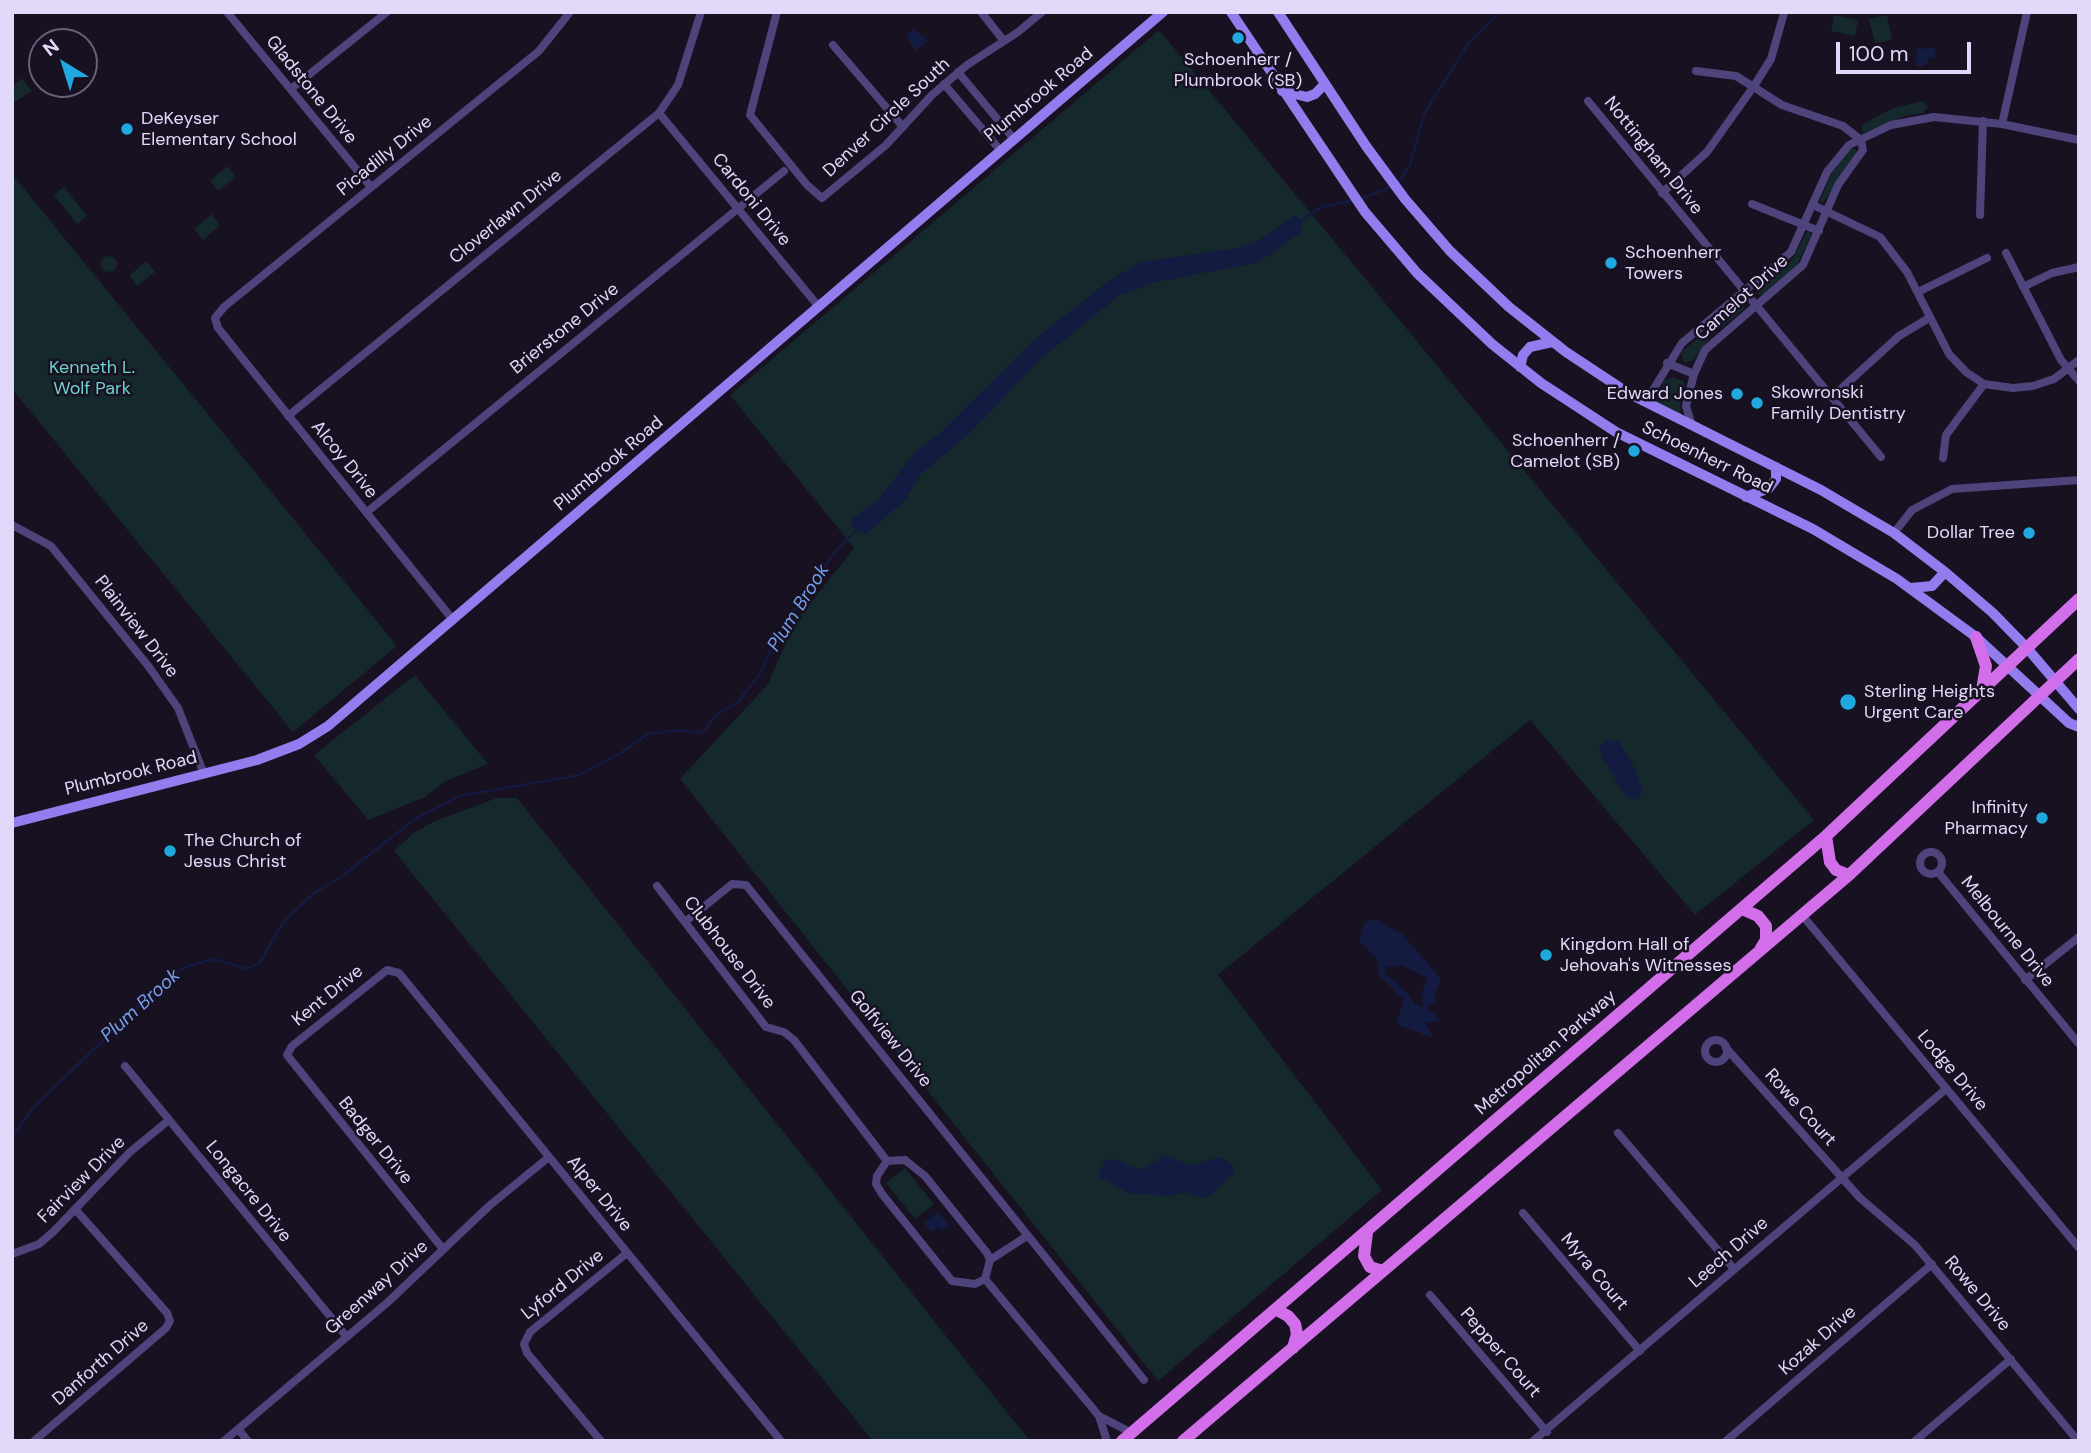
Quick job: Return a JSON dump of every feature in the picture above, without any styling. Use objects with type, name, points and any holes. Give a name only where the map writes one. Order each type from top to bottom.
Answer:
[{"type":"main road","name":"Plumbrook Road","points":[[12,823],[280,752],[314,735],[347,711],[1163,12]]},
{"type":"main road","name":"Schoenherr Road","points":[[1231,12],[1365,212],[1440,296],[1520,367],[1616,432],[1842,545],[1911,588],[2009,665],[2068,723],[2079,727]]},
{"type":"main road","name":"Schoenherr Road","points":[[1278,12],[1366,146],[1397,188],[1471,272],[1552,342],[1642,401],[1694,429],[1776,467],[1894,533],[1945,572],[2027,648],[2079,709]]},
{"type":"main road","points":[[1282,91],[1307,97],[1315,94],[1325,84]]},
{"type":"main road","points":[[1520,367],[1523,355],[1530,347],[1552,342]]},
{"type":"main road","points":[[1746,497],[1769,488],[1776,479],[1776,467]]},
{"type":"main road","points":[[1911,588],[1932,586],[1945,572]]},
{"type":"main road","name":"Metropolitan Parkway","points":[[1127,1437],[1826,836],[2079,599]]},
{"type":"main road","points":[[1976,637],[1986,666],[1982,690]]},
{"type":"main road","points":[[1184,1441],[1849,875],[2079,659]]},
{"type":"main road","points":[[1826,836],[1830,862],[1836,870],[1849,875]]},
{"type":"main road","points":[[1742,909],[1758,916],[1766,926],[1766,940],[1760,951]]},
{"type":"main road","points":[[1367,1233],[1364,1256],[1370,1267],[1383,1271]]},
{"type":"main road","points":[[1277,1310],[1289,1316],[1295,1324],[1297,1334],[1293,1348]]},
{"type":"street","name":"Gladstone Drive","points":[[227,12],[371,187]]},
{"type":"street","points":[[291,89],[387,12]]},
{"type":"street","name":"Picadilly Drive","points":[[215,318],[224,307],[539,51],[570,12]]},
{"type":"street","name":"Cloverlawn Drive","points":[[288,416],[659,113],[678,85],[701,12]]},
{"type":"street","name":"Denver Circle South","points":[[777,12],[750,115],[807,185],[822,198],[903,127],[958,72],[1042,12]]},
{"type":"street","points":[[981,12],[1004,41]]},
{"type":"street","points":[[2002,124],[2027,12]]},
{"type":"street","points":[[1662,192],[1707,152],[1754,86],[1771,59],[1784,13]]},
{"type":"street","points":[[833,45],[903,127]]},
{"type":"street","points":[[1696,71],[1725,73],[1754,86],[1782,105],[1843,126],[1861,141]]},
{"type":"street","points":[[958,72],[1014,139]]},
{"type":"street","points":[[944,84],[1001,151]]},
{"type":"street","name":"Nottingham Drive","points":[[1588,101],[1881,457]]},
{"type":"street","name":"Cardoni Drive","points":[[659,113],[818,307]]},
{"type":"street","name":"Camelot Drive","points":[[1642,401],[1653,390],[1667,363],[1682,343],[1791,252],[1830,168],[1849,145],[1891,125],[1921,118],[1948,116],[2079,140]]},
{"type":"street","points":[[1980,215],[1983,121]]},
{"type":"street","name":"Camelot Drive","points":[[1694,429],[1686,406],[1694,374],[1705,350],[1799,270],[1838,185],[1863,150],[1861,141]]},
{"type":"street","name":"Brierstone Drive","points":[[367,512],[784,171]]},
{"type":"street","points":[[1752,204],[1819,231]]},
{"type":"street","points":[[1813,205],[1880,237],[1907,272],[1949,354],[1966,372],[1984,384],[2012,388],[2033,386],[2054,379],[2079,360]]},
{"type":"street","points":[[2007,253],[2061,360],[2079,381]]},
{"type":"street","points":[[1918,292],[1987,258]]},
{"type":"street","points":[[2023,287],[2052,273],[2079,267]]},
{"type":"street","name":"Alcoy Drive","points":[[215,318],[215,325],[453,620]]},
{"type":"street","points":[[1832,397],[1899,336],[1929,318]]},
{"type":"street","points":[[1708,322],[1719,336]]},
{"type":"street","points":[[1667,363],[1694,374]]},
{"type":"street","points":[[1943,458],[1946,435],[1984,384]]},
{"type":"street","points":[[1894,533],[1922,502],[1952,489],[2079,480]]},
{"type":"street","name":"Plainview Drive","points":[[12,525],[51,546],[149,667],[178,708],[204,774]]},
{"type":"street","name":"Melbourne Drive","points":[[1938,872],[2079,1044]]},
{"type":"street","name":"Golfview Drive","points":[[685,922],[732,884],[746,885],[1027,1236]]},
{"type":"street","name":"Clubhouse Drive","points":[[657,886],[766,1027],[784,1032],[794,1040],[887,1161]]},
{"type":"street","name":"Lodge Drive","points":[[1802,915],[2079,1248]]},
{"type":"street","points":[[2025,980],[2079,937]]},
{"type":"street","name":"Kent Drive","points":[[288,1052],[383,971],[391,970]]},
{"type":"street","name":"Alper Drive","points":[[391,970],[399,973],[781,1441]]},
{"type":"street","points":[[1721,1060],[1726,1048],[1722,1042],[1715,1040],[1705,1049],[1711,1060],[1721,1060],[1735,1059]]},
{"type":"street","name":"Rowe Court","points":[[1726,1048],[1842,1178]]},
{"type":"street","name":"Badger Drive","points":[[288,1052],[289,1062],[443,1249]]},
{"type":"street","name":"Longacre Drive","points":[[125,1066],[347,1337]]},
{"type":"street","name":"Leech Drive","points":[[1533,1441],[1547,1432],[1946,1088]]},
{"type":"street","name":"Fairview Drive","points":[[12,1254],[39,1244],[130,1152],[169,1120]]},
{"type":"street","points":[[1618,1133],[1734,1269]]},
{"type":"street","name":"Greenway Drive","points":[[224,1441],[347,1337],[489,1206],[549,1157]]},
{"type":"street","points":[[990,1260],[912,1162],[887,1161],[877,1176],[876,1184],[945,1274],[961,1285],[975,1284],[985,1279],[990,1260],[1027,1236],[1144,1380]]},
{"type":"street","name":"Rowe Drive","points":[[1842,1178],[1860,1198],[1903,1233],[1931,1264],[2078,1441]]},
{"type":"street","name":"Danforth Drive","points":[[34,1441],[166,1328],[170,1321],[167,1313],[75,1209]]},
{"type":"street","name":"Myra Court","points":[[1523,1213],[1640,1351]]},
{"type":"street","name":"Lyford Drive","points":[[601,1441],[527,1353],[524,1344],[530,1332],[627,1253]]},
{"type":"street","name":"Kozak Drive","points":[[1726,1441],[1931,1264]]},
{"type":"street","points":[[985,1279],[1099,1416],[1127,1437]]},
{"type":"street","name":"Pepper Court","points":[[1430,1295],[1547,1432]]},
{"type":"street","points":[[1915,1441],[2011,1359]]},
{"type":"street","points":[[1099,1416],[1107,1441]]},
{"type":"street","points":[[238,1429],[248,1441]]},
{"type":"green space","points":[[1834,15],[1858,20],[1855,36],[1831,31]]},
{"type":"green space","points":[[1887,15],[1892,40],[1875,44],[1869,19]]},
{"type":"green space","points":[[1159,30],[1814,820],[1695,915],[1530,720],[1218,975],[1382,1190],[1158,1381],[680,779],[768,684],[794,624],[854,548],[730,395]]},
{"type":"green space","points":[[22,78],[28,86],[28,94],[12,104],[12,86]]},
{"type":"green space","points":[[1923,101],[1928,107],[1923,113],[1905,116],[1862,133],[1862,125],[1872,119],[1894,108]]},
{"type":"green space","points":[[1851,149],[1856,149],[1857,153],[1822,204],[1820,200],[1833,171]]},
{"type":"green space","points":[[227,166],[236,177],[218,191],[210,181]]},
{"type":"green space","name":"Kenneth L. Wolf Park","points":[[12,174],[397,646],[293,732],[12,389]]},
{"type":"green space","points":[[64,187],[87,216],[77,224],[54,195]]},
{"type":"green space","points":[[212,214],[220,225],[203,240],[194,229]]},
{"type":"green space","points":[[1810,232],[1811,236],[1797,265],[1763,295],[1758,294],[1758,288],[1792,260],[1806,233]]},
{"type":"green space","points":[[109,256],[115,258],[115,270],[109,272],[103,270],[101,264],[103,258]]},
{"type":"green space","points":[[146,261],[155,272],[137,286],[129,276]]},
{"type":"green space","points":[[1740,304],[1744,305],[1745,309],[1722,327],[1718,326],[1718,322]]},
{"type":"green space","points":[[1705,332],[1710,337],[1694,360],[1684,363],[1681,352]]},
{"type":"green space","points":[[1673,377],[1683,381],[1685,386],[1680,405],[1681,415],[1655,401],[1664,381]]},
{"type":"green space","points":[[415,675],[488,764],[446,781],[425,797],[368,820],[314,755]]},
{"type":"green space","points":[[497,798],[517,798],[1030,1441],[873,1441],[394,851],[412,834],[435,821]]},
{"type":"green space","points":[[905,1168],[934,1204],[915,1219],[886,1183]]},
{"type":"water","points":[[913,29],[928,40],[915,51],[906,35]]},
{"type":"water","points":[[1935,48],[1936,57],[1928,59],[1927,64],[1915,66],[1917,49]]},
{"type":"water","points":[[1296,215],[1302,223],[1301,232],[1260,262],[1152,283],[1118,296],[1040,360],[968,435],[921,474],[905,500],[875,527],[866,534],[853,527],[851,521],[854,517],[879,499],[914,453],[942,431],[1035,339],[1110,280],[1141,262],[1237,248],[1259,240]]},
{"type":"water","points":[[1606,740],[1619,742],[1634,767],[1643,792],[1637,800],[1626,797],[1602,757],[1599,747]]},
{"type":"water","points":[[1377,919],[1403,935],[1441,979],[1435,994],[1436,1003],[1427,1007],[1441,1021],[1426,1023],[1433,1038],[1396,1024],[1404,1000],[1379,975],[1377,960],[1359,940],[1365,922]],"holes":[[[1403,966],[1427,978],[1422,993],[1423,1007],[1415,1004],[1408,993],[1385,973],[1385,967]]]},
{"type":"water","points":[[1166,1155],[1189,1165],[1220,1157],[1232,1164],[1234,1172],[1212,1195],[1203,1198],[1186,1192],[1168,1196],[1129,1193],[1099,1177],[1106,1160],[1115,1159],[1140,1170]]},
{"type":"water","points":[[938,1212],[949,1225],[941,1231],[938,1227],[931,1232],[924,1223]]},
{"type":"waterway","name":"Plum Brook","points":[[1399,182],[1410,165],[1424,114],[1468,44],[1499,12]]},
{"type":"waterway","name":"Plum Brook","points":[[1361,199],[1393,186]]},
{"type":"waterway","name":"Plum Brook","points":[[1300,221],[1322,207],[1354,200]]},
{"type":"waterway","name":"Plum Brook","points":[[12,1137],[33,1108],[162,983],[186,967],[213,959],[247,969],[260,962],[284,921],[314,893],[341,877],[415,819],[459,796],[580,775],[648,734],[681,730],[702,733],[716,715],[738,702],[761,672],[780,630],[835,552],[857,529]]},
{"type":"place","name":"Schoenherr / Plumbrook (SB)","points":[[1238,38]]},
{"type":"place","name":"DeKeyser Elementary School","points":[[127,129]]},
{"type":"place","name":"Schoenherr Towers","points":[[1611,263]]},
{"type":"place","name":"Edward Jones","points":[[1737,394]]},
{"type":"place","name":"Skowronski Family Dentistry","points":[[1757,403]]},
{"type":"place","name":"Schoenherr / Camelot (SB)","points":[[1634,451]]},
{"type":"place","name":"Dollar Tree","points":[[2029,533]]},
{"type":"place","name":"Sterling Heights Urgent Care","points":[[1848,702]]},
{"type":"place","name":"Infinity Pharmacy","points":[[2042,818]]},
{"type":"place","name":"The Church of Jesus Christ","points":[[170,851]]},
{"type":"place","name":"Kingdom Hall of Jehovah's Witnesses","points":[[1546,955]]}]
